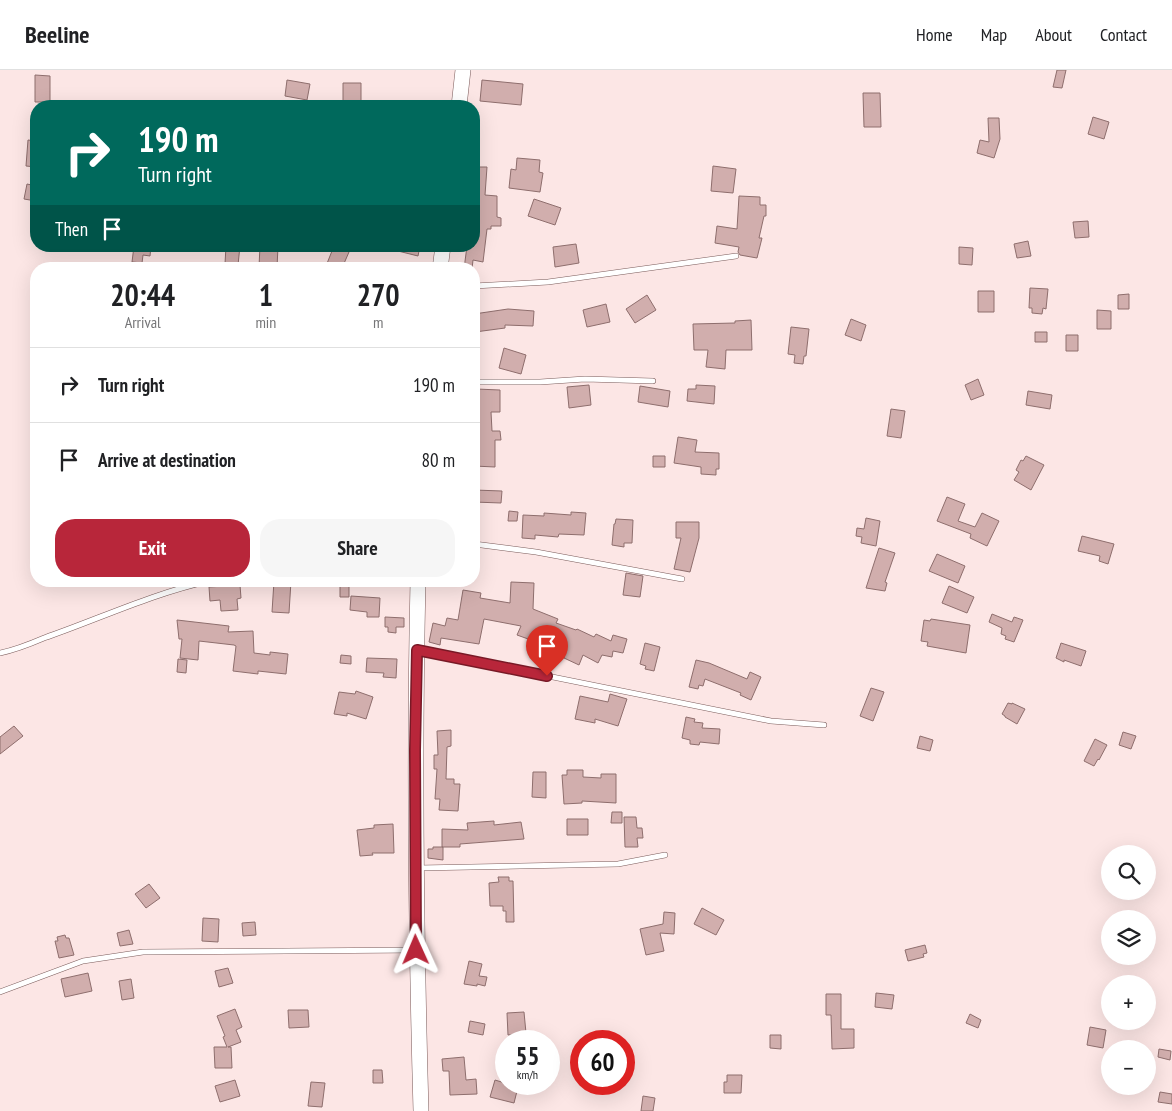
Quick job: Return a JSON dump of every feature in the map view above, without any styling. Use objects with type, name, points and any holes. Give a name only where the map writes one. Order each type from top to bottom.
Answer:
[{"type":"main road","points":[[460,100],[463,70]]},
{"type":"main road","points":[[418,587],[415,868],[421,1111]]},
{"type":"lane","points":[[480,286],[548,282],[736,256]]},
{"type":"lane","points":[[480,382],[540,382],[585,379],[653,381]]},
{"type":"lane","points":[[480,545],[536,552],[682,579]]},
{"type":"lane","points":[[0,653],[77,627],[137,602],[182,587]]},
{"type":"lane","points":[[417,650],[771,721],[824,725]]},
{"type":"lane","points":[[415,868],[618,864],[665,855]]},
{"type":"lane","points":[[0,992],[83,961],[143,952],[416,950]]},
{"type":"building","points":[[1057,70],[1066,70],[1062,88],[1053,87]]},
{"type":"building","points":[[35,75],[50,76],[50,100],[35,100]]},
{"type":"building","points":[[287,80],[310,84],[307,100],[285,96]]},
{"type":"building","points":[[482,80],[523,84],[521,105],[480,101]]},
{"type":"building","points":[[343,83],[361,83],[361,100],[343,100]]},
{"type":"building","points":[[863,93],[880,93],[881,127],[864,127]]},
{"type":"building","points":[[1093,117],[1109,122],[1104,139],[1088,134]]},
{"type":"building","points":[[988,118],[999,118],[1000,139],[994,158],[977,153],[980,140],[989,142]]},
{"type":"building","points":[[28,140],[30,140],[30,166],[26,166]]},
{"type":"building","points":[[517,158],[540,160],[539,172],[543,173],[540,192],[509,188],[511,169],[516,170]]},
{"type":"building","points":[[713,166],[736,169],[733,193],[711,191]]},
{"type":"building","points":[[480,167],[487,167],[485,195],[497,196],[497,217],[501,218],[501,226],[491,226],[491,229],[487,229],[483,262],[473,260],[473,262],[465,262],[466,252],[480,252]]},
{"type":"building","points":[[27,184],[30,185],[30,200],[24,199]]},
{"type":"building","points":[[739,196],[760,197],[760,205],[766,205],[766,216],[764,216],[759,238],[762,238],[757,258],[740,255],[738,252],[739,247],[715,243],[717,226],[737,229]]},
{"type":"building","points":[[534,199],[561,208],[555,225],[528,216]]},
{"type":"building","points":[[1088,221],[1089,237],[1075,238],[1073,222]]},
{"type":"building","points":[[1028,241],[1031,256],[1017,258],[1014,244]]},
{"type":"building","points":[[576,244],[579,263],[555,267],[553,247]]},
{"type":"building","points":[[959,247],[973,248],[972,265],[959,264]]},
{"type":"building","points":[[133,252],[150,252],[150,256],[143,255],[142,262],[132,262]]},
{"type":"building","points":[[226,252],[239,252],[238,262],[225,262]]},
{"type":"building","points":[[260,252],[278,252],[277,262],[259,262]]},
{"type":"building","points":[[332,252],[349,252],[345,262],[328,262]]},
{"type":"building","points":[[402,252],[419,252],[418,256]]},
{"type":"building","points":[[1030,288],[1048,289],[1046,309],[1043,308],[1042,314],[1032,313],[1032,308],[1029,308]]},
{"type":"building","points":[[978,291],[994,291],[994,312],[978,312]]},
{"type":"building","points":[[1129,294],[1129,309],[1118,309],[1118,295]]},
{"type":"building","points":[[647,295],[656,310],[635,323],[626,309]]},
{"type":"building","points":[[606,304],[610,322],[587,327],[583,310]]},
{"type":"building","points":[[508,309],[534,311],[533,326],[505,325],[505,328],[480,331],[480,313]]},
{"type":"building","points":[[1097,310],[1111,311],[1111,329],[1097,329]]},
{"type":"building","points":[[851,319],[866,325],[861,341],[845,335]]},
{"type":"building","points":[[751,320],[752,350],[726,350],[725,369],[706,367],[708,350],[694,350],[693,324],[735,323],[735,321]]},
{"type":"building","points":[[791,327],[809,329],[806,356],[804,356],[803,364],[794,363],[795,355],[788,354]]},
{"type":"building","points":[[1035,332],[1047,332],[1047,342],[1035,342]]},
{"type":"building","points":[[1066,335],[1078,335],[1078,351],[1066,351]]},
{"type":"building","points":[[504,348],[526,355],[521,374],[499,368]]},
{"type":"building","points":[[978,379],[984,395],[971,400],[965,385]]},
{"type":"building","points":[[589,385],[591,405],[569,408],[567,387]]},
{"type":"building","points":[[696,385],[715,386],[714,404],[687,401],[688,389],[696,389]]},
{"type":"building","points":[[640,386],[670,391],[668,407],[638,402]]},
{"type":"building","points":[[480,389],[500,390],[500,412],[491,412],[492,431],[500,431],[501,440],[495,440],[495,467],[480,466]]},
{"type":"building","points":[[1028,391],[1052,395],[1050,409],[1026,405]]},
{"type":"building","points":[[891,409],[905,411],[901,438],[887,436]]},
{"type":"building","points":[[678,437],[697,440],[695,452],[719,453],[719,469],[716,469],[716,475],[701,474],[701,467],[674,463]]},
{"type":"building","points":[[653,456],[665,456],[665,467],[653,467]]},
{"type":"building","points":[[1026,456],[1044,465],[1031,490],[1014,480],[1019,472],[1016,470],[1021,460],[1023,461]]},
{"type":"building","points":[[480,490],[502,491],[501,503],[480,502]]},
{"type":"building","points":[[947,497],[965,504],[958,521],[975,527],[982,513],[999,521],[987,546],[970,538],[971,534],[937,521]]},
{"type":"building","points":[[509,511],[518,512],[517,521],[508,521]]},
{"type":"building","points":[[571,512],[586,513],[584,535],[559,534],[558,537],[535,535],[535,539],[522,538],[523,515],[544,516],[544,513],[571,515]]},
{"type":"building","points":[[866,518],[880,521],[876,546],[861,543],[862,537],[856,536],[857,528],[864,529]]},
{"type":"building","points":[[616,519],[633,520],[632,543],[624,543],[624,547],[612,545]]},
{"type":"building","points":[[676,522],[699,522],[699,538],[690,572],[674,569],[681,538],[676,538]]},
{"type":"building","points":[[1082,536],[1114,544],[1108,564],[1099,561],[1100,556],[1078,551]]},
{"type":"building","points":[[879,548],[895,553],[885,582],[887,583],[885,591],[866,588]]},
{"type":"building","points":[[937,554],[965,566],[958,583],[929,571]]},
{"type":"building","points":[[626,573],[643,576],[640,597],[623,595]]},
{"type":"building","points":[[511,582],[534,583],[533,609],[558,619],[556,623],[577,629],[594,637],[596,634],[611,641],[613,635],[627,639],[623,653],[613,651],[612,657],[602,655],[598,663],[583,655],[579,665],[549,652],[552,644],[533,636],[531,640],[517,635],[521,626],[484,619],[479,644],[441,638],[440,645],[429,642],[433,623],[445,626],[447,618],[458,620],[463,590],[481,593],[480,598],[510,603]]},
{"type":"building","points":[[949,586],[974,597],[967,613],[942,603]]},
{"type":"building","points":[[209,587],[240,587],[241,598],[237,599],[238,610],[221,611],[220,600],[210,601]]},
{"type":"building","points":[[274,587],[291,587],[289,613],[272,612]]},
{"type":"building","points":[[340,587],[349,587],[349,597],[340,597]]},
{"type":"building","points":[[351,596],[380,598],[379,617],[367,617],[367,612],[350,610]]},
{"type":"building","points":[[992,614],[1012,622],[1014,617],[1023,620],[1014,642],[1005,639],[1006,636],[1001,634],[1002,628],[989,622]]},
{"type":"building","points":[[385,617],[404,618],[404,627],[396,627],[396,633],[388,632],[388,627],[385,627]]},
{"type":"building","points":[[931,619],[970,625],[966,653],[927,646],[928,642],[921,641],[924,620],[930,621]]},
{"type":"building","points":[[177,620],[229,626],[228,632],[253,631],[254,653],[270,655],[270,652],[288,654],[286,674],[258,671],[258,674],[233,671],[236,646],[234,645],[199,641],[198,660],[180,658],[182,639],[179,639]]},
{"type":"building","points":[[645,643],[660,647],[654,671],[645,669],[646,666],[640,664]]},
{"type":"building","points":[[1061,643],[1086,651],[1081,666],[1056,658]]},
{"type":"building","points":[[341,655],[351,656],[351,664],[340,663]]},
{"type":"building","points":[[367,658],[397,659],[396,678],[383,677],[384,673],[366,672]]},
{"type":"building","points":[[178,659],[187,660],[186,673],[177,672]]},
{"type":"building","points":[[696,660],[709,663],[747,679],[750,672],[761,677],[751,700],[740,695],[741,693],[705,679],[703,686],[699,685],[698,689],[689,687]]},
{"type":"building","points":[[871,688],[884,692],[873,721],[860,716]]},
{"type":"building","points":[[356,691],[373,697],[366,719],[347,713],[347,716],[334,714],[339,692],[355,694]]},
{"type":"building","points":[[610,694],[627,699],[618,726],[595,719],[595,723],[575,719],[580,696],[608,702]]},
{"type":"building","points":[[1008,703],[1025,709],[1017,724],[1002,714]]},
{"type":"building","points":[[686,717],[695,719],[694,722],[703,723],[702,728],[720,729],[719,744],[700,742],[699,745],[690,744],[690,740],[682,738]]},
{"type":"building","points":[[14,726],[23,736],[0,754],[0,737]]},
{"type":"building","points":[[451,730],[451,746],[447,747],[446,779],[454,779],[454,784],[460,784],[458,811],[439,810],[440,799],[435,799],[437,769],[434,769],[434,755],[438,755],[437,731]]},
{"type":"building","points":[[1123,732],[1136,736],[1131,749],[1119,745]]},
{"type":"building","points":[[920,736],[933,740],[930,751],[917,748]]},
{"type":"building","points":[[1095,739],[1107,745],[1094,766],[1084,761]]},
{"type":"building","points":[[567,770],[583,770],[583,777],[601,778],[601,774],[616,774],[616,803],[582,801],[582,803],[564,804],[562,775],[567,775]]},
{"type":"building","points":[[533,772],[546,772],[546,798],[532,797]]},
{"type":"building","points":[[612,812],[622,812],[622,823],[611,823]]},
{"type":"building","points":[[624,817],[636,817],[637,828],[642,828],[643,838],[637,838],[638,847],[625,847]]},
{"type":"building","points":[[567,819],[588,819],[588,835],[567,835]]},
{"type":"building","points":[[494,821],[494,825],[521,822],[524,839],[460,844],[460,847],[442,847],[442,829],[468,830],[467,823]]},
{"type":"building","points":[[393,824],[394,853],[372,853],[373,855],[360,856],[357,830],[374,828],[374,825]]},
{"type":"building","points":[[433,847],[443,847],[443,860],[428,858],[428,849],[433,849]]},
{"type":"building","points":[[498,877],[509,877],[509,881],[513,881],[514,922],[506,922],[506,911],[503,911],[503,906],[490,906],[489,883],[499,882]]},
{"type":"building","points":[[149,884],[160,898],[146,908],[135,894]]},
{"type":"building","points":[[702,908],[724,920],[716,935],[694,924]]},
{"type":"building","points":[[664,912],[675,913],[674,934],[660,933],[664,951],[646,955],[640,929],[663,924]]},
{"type":"building","points":[[203,918],[219,919],[218,942],[202,941]]},
{"type":"building","points":[[255,922],[256,935],[243,936],[242,923]]},
{"type":"building","points":[[129,930],[133,944],[120,946],[117,933]]},
{"type":"building","points":[[65,935],[66,938],[69,938],[74,955],[59,958],[55,941],[58,941],[57,937]]},
{"type":"building","points":[[925,945],[927,953],[923,954],[924,957],[908,961],[905,950]]},
{"type":"building","points":[[469,961],[482,964],[479,976],[487,977],[485,986],[464,984]]},
{"type":"building","points":[[228,968],[233,983],[219,987],[215,971]]},
{"type":"building","points":[[88,973],[92,991],[65,997],[61,979]]},
{"type":"building","points":[[131,979],[134,998],[122,1000],[119,981]]},
{"type":"building","points":[[876,993],[894,995],[892,1009],[875,1007]]},
{"type":"building","points":[[826,994],[841,994],[841,1029],[854,1029],[854,1048],[832,1049],[831,1015],[826,1015]]},
{"type":"building","points":[[235,1009],[242,1027],[236,1030],[241,1042],[228,1047],[231,1047],[232,1068],[215,1068],[214,1047],[227,1047],[217,1016]]},
{"type":"building","points":[[288,1010],[308,1010],[309,1027],[289,1028]]},
{"type":"building","points":[[524,1012],[526,1030],[508,1030],[507,1013]]},
{"type":"building","points":[[970,1014],[981,1020],[978,1028],[966,1023]]},
{"type":"building","points":[[470,1021],[485,1024],[483,1035],[468,1032]]},
{"type":"building","points":[[1090,1027],[1106,1030],[1104,1040],[1101,1040],[1101,1048],[1087,1045]]},
{"type":"building","points":[[770,1035],[781,1035],[781,1049],[770,1048]]},
{"type":"building","points":[[1159,1049],[1171,1051],[1170,1060],[1158,1057]]},
{"type":"building","points":[[464,1057],[466,1080],[476,1079],[477,1094],[450,1095],[449,1071],[443,1071],[442,1059]]},
{"type":"building","points":[[373,1070],[382,1070],[383,1083],[373,1083]]},
{"type":"building","points":[[727,1075],[742,1075],[741,1093],[724,1093],[724,1082],[727,1082]]},
{"type":"building","points":[[235,1080],[240,1096],[220,1102],[215,1086]]},
{"type":"building","points":[[495,1080],[495,1095],[516,1095],[514,1103],[490,1097]]},
{"type":"building","points":[[311,1082],[325,1083],[322,1107],[308,1106]]},
{"type":"building","points":[[1160,1092],[1172,1094],[1172,1104],[1158,1102]]},
{"type":"building","points":[[643,1096],[655,1098],[653,1111],[641,1111]]},
{"type":"route","points":[[416,950],[415,750],[417,650],[547,676]]}]
